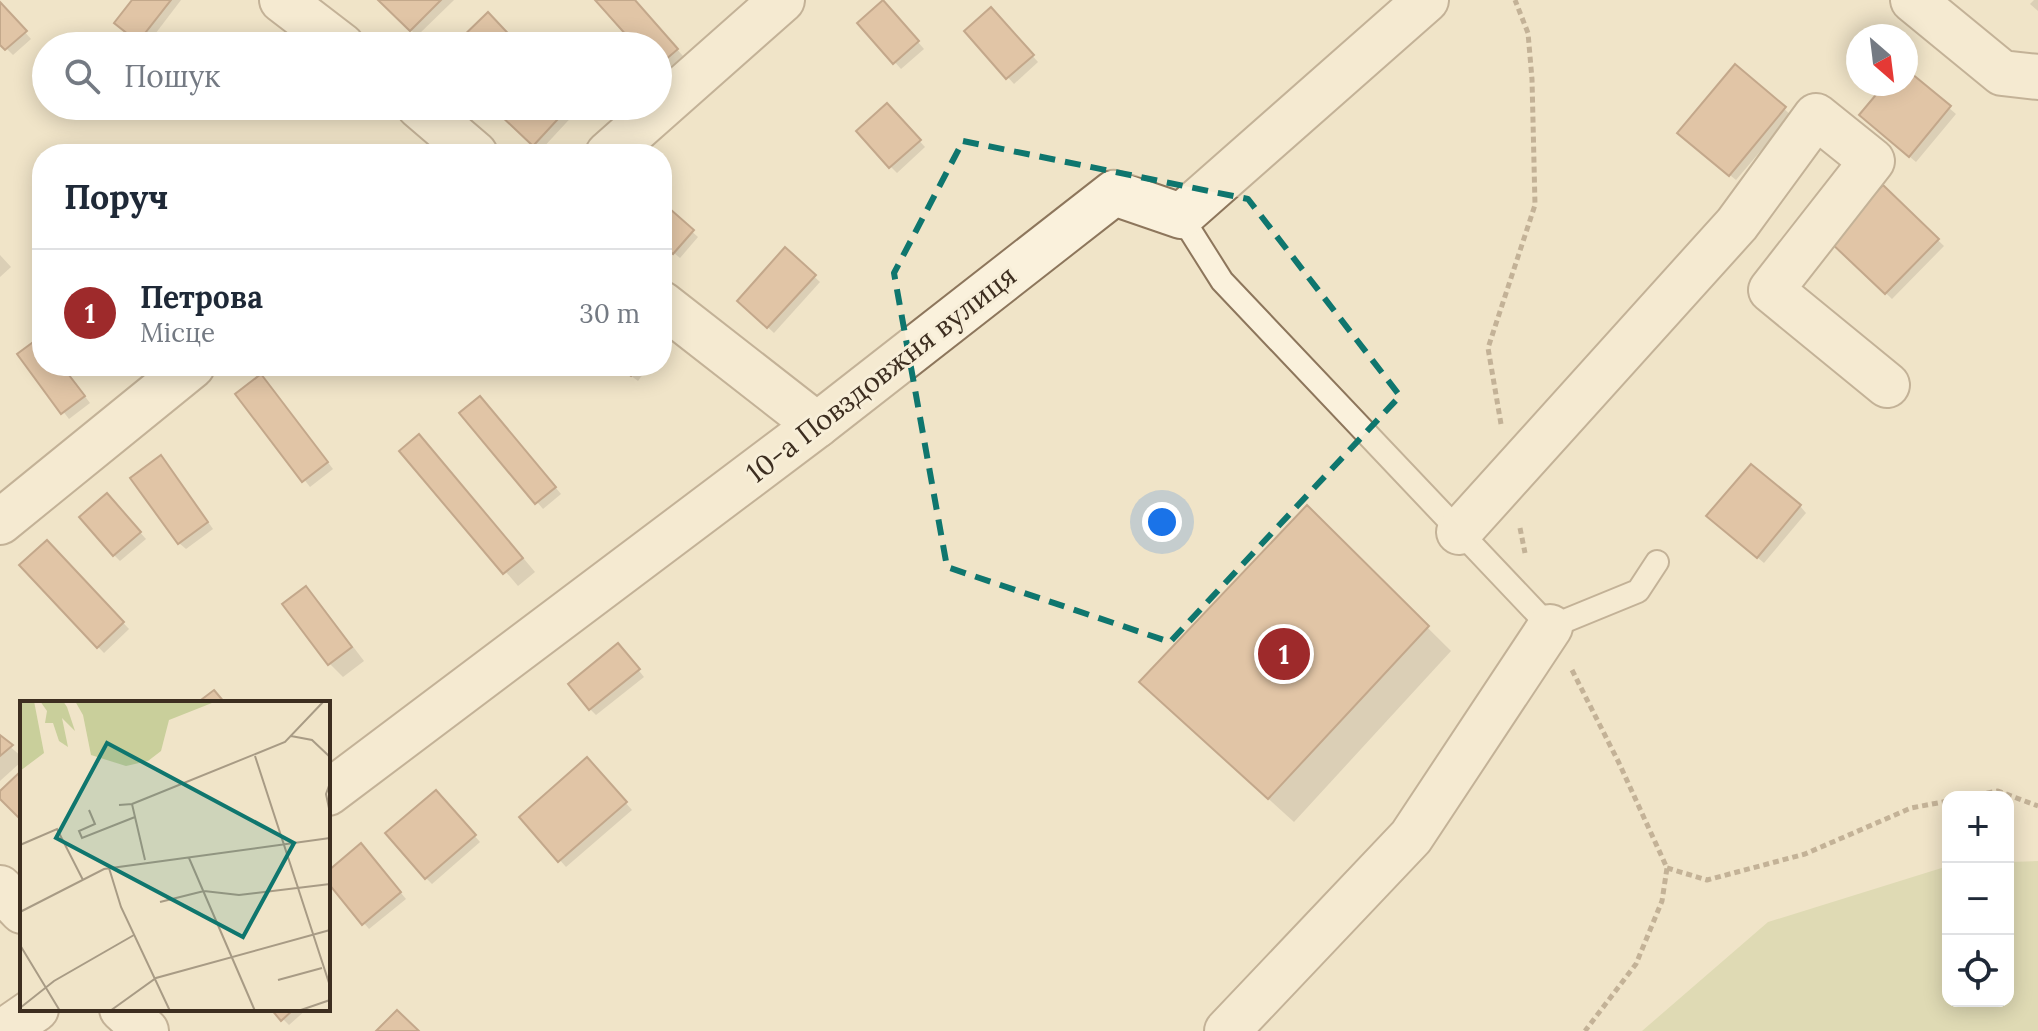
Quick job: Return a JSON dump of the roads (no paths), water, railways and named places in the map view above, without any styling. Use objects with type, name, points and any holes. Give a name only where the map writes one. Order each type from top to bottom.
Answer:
[{"type":"street","points":[[282,0],[324,32]]},
{"type":"street","points":[[672,97],[782,0]]},
{"type":"street","points":[[1181,216],[1426,0]]},
{"type":"street","points":[[1913,0],[2020,75]]},
{"type":"street","points":[[1459,532],[1737,224],[1816,116],[1872,161],[1771,290],[1887,385]]},
{"type":"street","points":[[435,120],[463,144]]},
{"type":"street","points":[[619,144],[646,120]]},
{"type":"street","name":"10-а Повздовжня вулиця","points":[[330,791],[817,425],[1114,193],[1181,216]]},
{"type":"street","points":[[672,312],[817,425]]},
{"type":"street","points":[[0,522],[180,376]]},
{"type":"street","points":[[1227,1031],[1411,837],[1550,627]]},
{"type":"street","points":[[0,888],[20,909]]},
{"type":"street","points":[[4,1031],[33,1011]]},
{"type":"street","points":[[124,1011],[146,1031]]},
{"type":"lane","points":[[1181,216],[1222,281],[1550,627],[1638,591],[1657,562]]},
{"type":"place","name":"Петрова","points":[[1284,654]]}]
